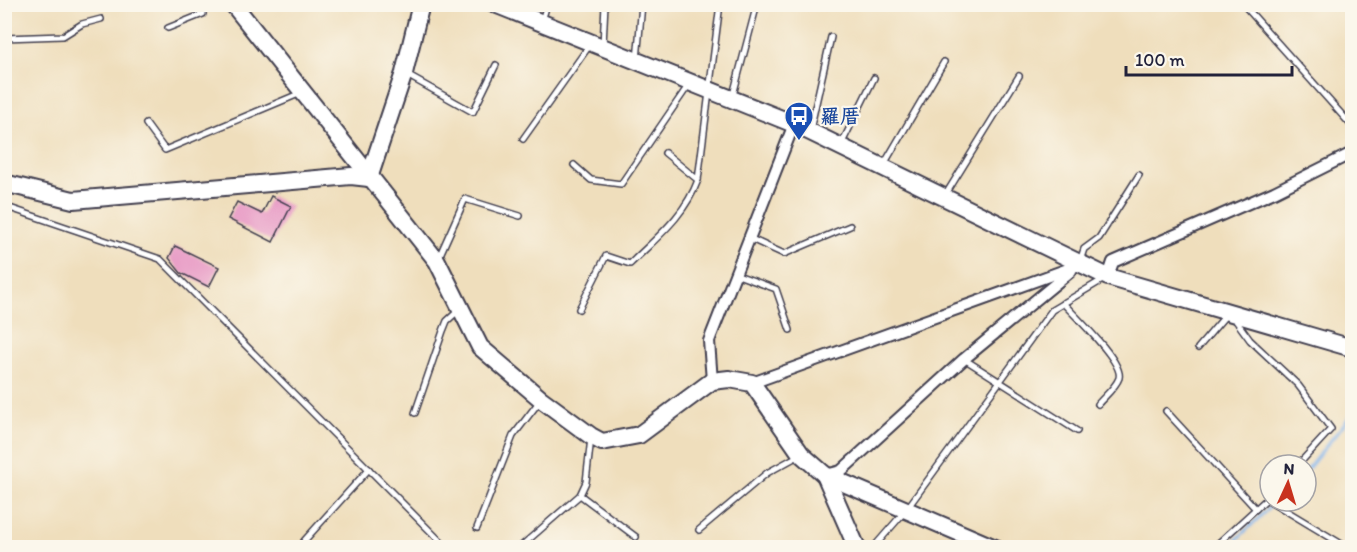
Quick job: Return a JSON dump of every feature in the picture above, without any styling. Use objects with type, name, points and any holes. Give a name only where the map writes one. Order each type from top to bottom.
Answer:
[{"type":"street","points":[[233,4],[437,261],[480,347],[541,399],[602,442],[639,435],[712,381],[729,379],[752,383],[1079,265]]},
{"type":"street","points":[[369,177],[404,73],[421,4]]},
{"type":"street","points":[[495,4],[692,81],[731,100],[794,124],[1079,265],[1108,277],[1353,348]]},
{"type":"street","points":[[712,381],[709,341],[794,124]]},
{"type":"street","points":[[1108,277],[1113,262],[1274,192],[1353,153]]},
{"type":"street","points":[[4,183],[73,200],[351,176],[369,177]]},
{"type":"street","points":[[825,475],[841,471],[964,359],[1079,265]]},
{"type":"street","points":[[752,383],[801,454],[825,475],[995,548]]},
{"type":"street","points":[[825,475],[857,548]]},
{"type":"lane","points":[[168,28],[202,14],[204,4]]},
{"type":"lane","points":[[542,23],[547,4]]},
{"type":"lane","points":[[523,139],[597,44],[605,4]]},
{"type":"lane","points":[[637,60],[642,4]]},
{"type":"lane","points":[[579,309],[606,256],[630,264],[679,217],[691,200],[698,180],[720,4]]},
{"type":"lane","points":[[731,100],[757,4]]},
{"type":"lane","points":[[1244,4],[1353,126]]},
{"type":"lane","points":[[4,38],[63,36],[82,24],[101,19]]},
{"type":"lane","points":[[810,132],[831,37]]},
{"type":"lane","points":[[883,168],[945,62]]},
{"type":"lane","points":[[404,73],[473,112],[496,65]]},
{"type":"lane","points":[[944,198],[1019,75]]},
{"type":"lane","points":[[840,147],[874,78]]},
{"type":"lane","points":[[574,165],[591,180],[621,184],[692,81]]},
{"type":"lane","points":[[146,124],[165,150],[303,93]]},
{"type":"lane","points":[[665,153],[698,180]]},
{"type":"lane","points":[[1079,265],[1084,249],[1099,238],[1139,174]]},
{"type":"lane","points":[[437,261],[465,199],[519,216]]},
{"type":"lane","points":[[4,206],[160,259],[447,548]]},
{"type":"lane","points":[[749,238],[784,254],[850,226]]},
{"type":"lane","points":[[735,274],[776,289],[790,330]]},
{"type":"lane","points":[[873,548],[906,510],[1052,310],[1108,277]]},
{"type":"lane","points":[[1063,303],[1106,349],[1119,371],[1119,379],[1098,404]]},
{"type":"lane","points":[[415,413],[447,321],[460,308]]},
{"type":"lane","points":[[1198,348],[1229,312],[1250,340],[1298,385],[1331,429],[1309,453]]},
{"type":"lane","points":[[964,359],[1077,431]]},
{"type":"lane","points":[[477,528],[513,436],[541,399]]},
{"type":"lane","points":[[1166,411],[1256,510],[1214,548]]},
{"type":"lane","points":[[519,548],[580,495],[586,482],[591,436]]},
{"type":"lane","points":[[699,530],[767,473],[801,454]]},
{"type":"lane","points":[[304,541],[369,469]]},
{"type":"lane","points":[[580,495],[636,537]]},
{"type":"lane","points":[[1292,513],[1348,548]]},
{"type":"building","points":[[271,196],[291,206],[273,242],[228,219],[237,202],[262,214]]},
{"type":"building","points":[[175,246],[219,267],[209,287],[181,273],[169,258]]},
{"type":"waterway","points":[[1318,456],[1352,414]]},
{"type":"waterway","points":[[1228,548],[1264,513]]},
{"type":"place","name":"羅厝","points":[[799,142]]}]
